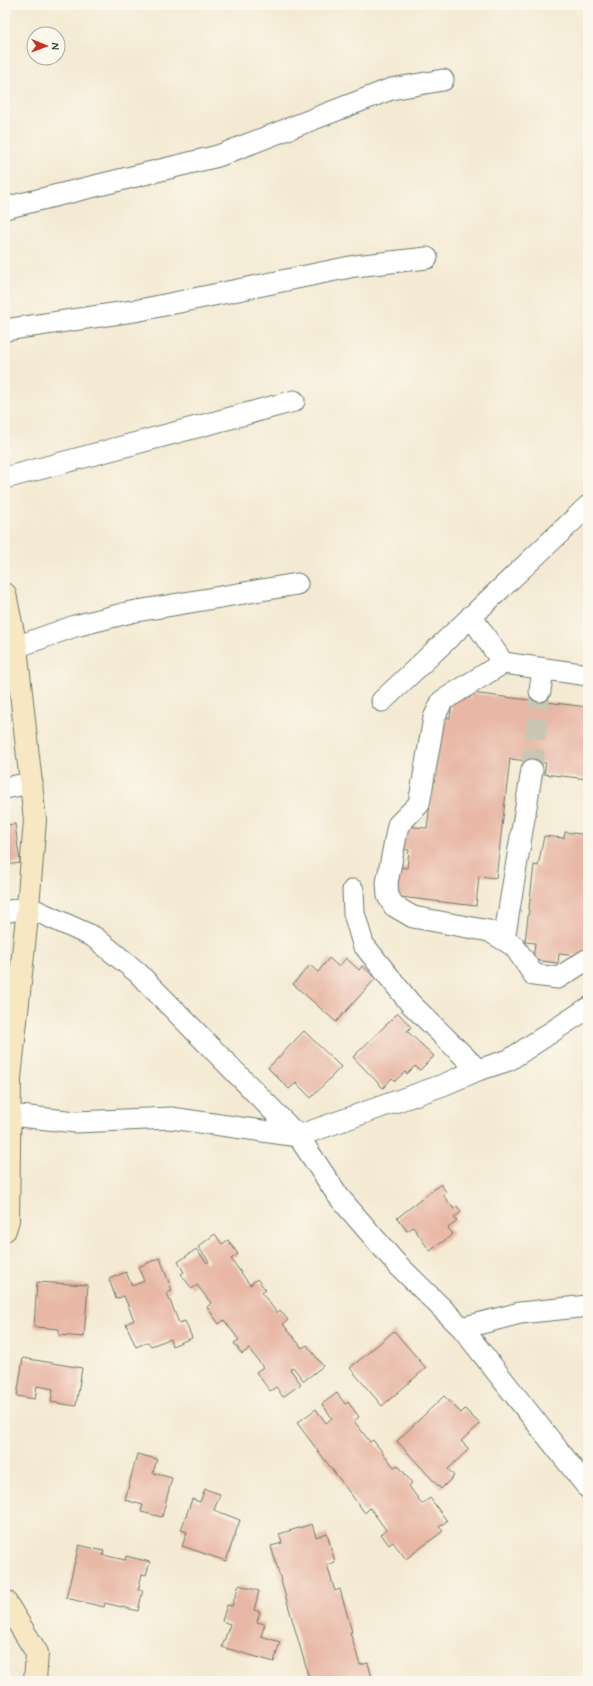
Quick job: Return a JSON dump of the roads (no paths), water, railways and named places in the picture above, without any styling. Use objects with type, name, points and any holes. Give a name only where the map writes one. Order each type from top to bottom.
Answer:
[{"type":"street","points":[[5,208],[218,156],[391,89],[443,80]]},
{"type":"street","points":[[5,330],[140,310],[355,266],[427,258]]},
{"type":"street","points":[[5,478],[294,401]]},
{"type":"street","points":[[382,701],[588,506]]},
{"type":"street","points":[[16,647],[75,626],[132,612],[297,584]]},
{"type":"street","points":[[5,594],[16,647],[35,820],[28,907],[10,1078],[8,1220],[5,1230]]},
{"type":"street","points":[[471,616],[503,663]]},
{"type":"street","points":[[588,675],[503,663],[442,701],[434,718],[419,804],[398,825],[388,883],[388,896],[394,906],[413,918],[489,931],[514,946],[534,975],[558,978],[588,958]]},
{"type":"street","points":[[540,691],[543,669]]},
{"type":"street","points":[[504,940],[532,770]]},
{"type":"street","points":[[5,788],[32,783]]},
{"type":"street","points":[[353,890],[354,913],[363,944],[410,1003],[478,1070]]},
{"type":"street","points":[[5,912],[28,907],[94,937],[137,972],[298,1136],[339,1197],[395,1262],[462,1328],[588,1488]]},
{"type":"street","points":[[10,1115],[76,1122],[171,1118],[298,1136],[509,1060],[588,1008]]},
{"type":"street","points":[[462,1328],[520,1313],[588,1306]]},
{"type":"street","points":[[5,1601],[37,1653],[35,1681]]},
{"type":"tunnel","points":[[532,770],[540,691]]}]
